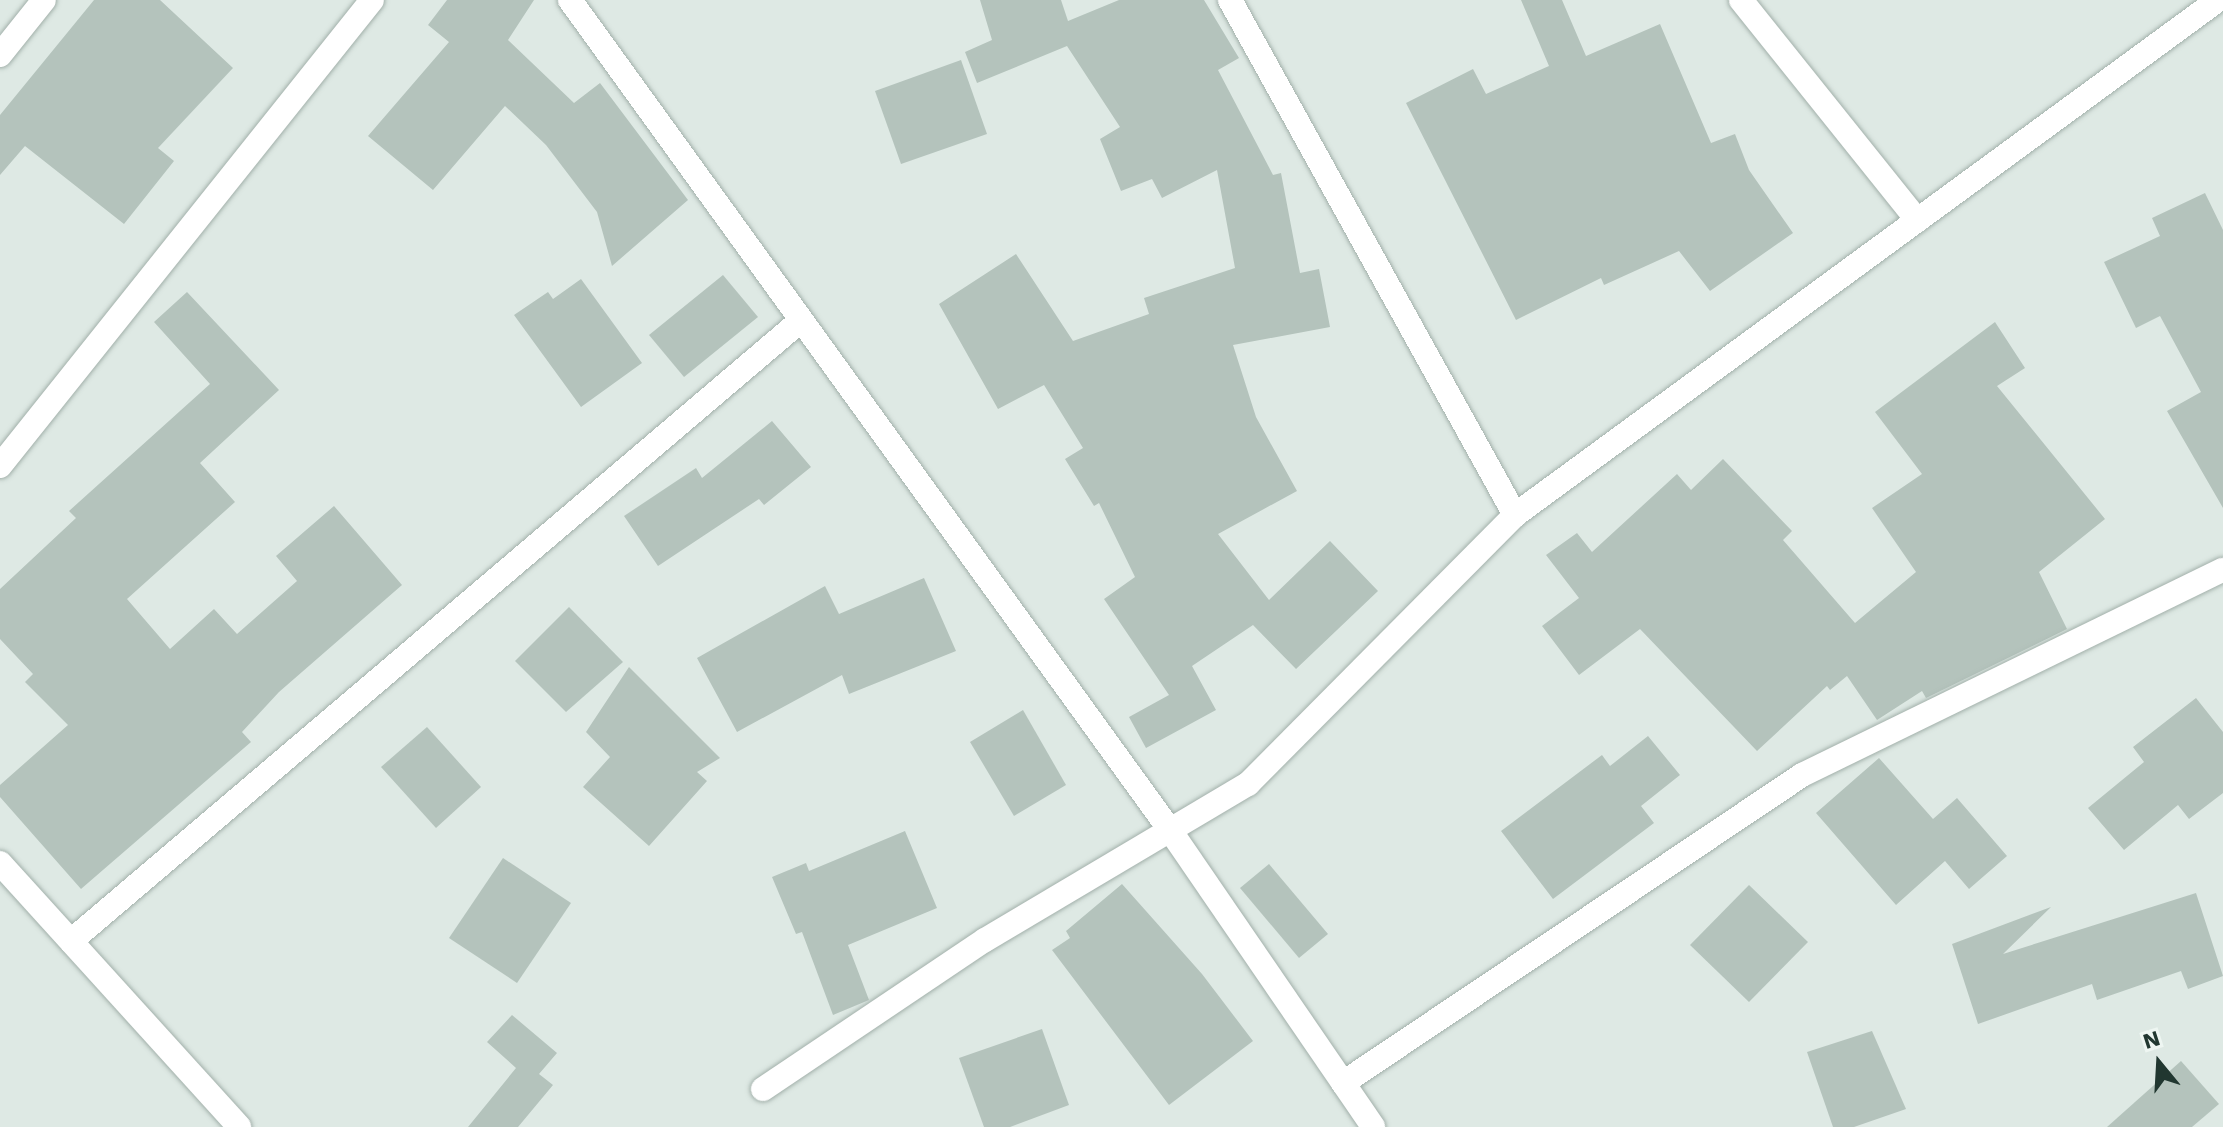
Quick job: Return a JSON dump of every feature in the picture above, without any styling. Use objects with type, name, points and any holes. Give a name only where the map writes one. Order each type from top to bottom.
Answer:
[{"type":"street","points":[[0,55],[44,0]]},
{"type":"street","points":[[0,466],[372,0]]},
{"type":"street","points":[[570,0],[799,322],[1172,833],[1373,1127]]},
{"type":"street","points":[[1230,0],[1515,515]]},
{"type":"street","points":[[1741,0],[1917,220]]},
{"type":"street","points":[[763,1089],[985,940],[1172,833],[1248,784],[1515,515],[2218,0]]},
{"type":"street","points":[[71,941],[799,322]]},
{"type":"street","points":[[1343,1083],[1802,775],[2223,570]]},
{"type":"street","points":[[0,863],[239,1127]]},
{"type":"building","points":[[94,0],[160,0],[233,68],[158,148],[174,161],[124,224],[25,146],[0,175],[0,115]]},
{"type":"building","points":[[447,0],[534,0],[508,40],[574,103],[600,83],[688,200],[612,266],[597,212],[546,145],[505,106],[433,190],[368,136],[449,42],[428,25]]},
{"type":"building","points":[[980,0],[1061,0],[1068,21],[1119,0],[1204,0],[1239,58],[1218,70],[1273,175],[1281,173],[1300,273],[1319,269],[1330,327],[1233,345],[1256,417],[1297,491],[1218,534],[1269,600],[1330,541],[1378,591],[1296,669],[1253,625],[1192,666],[1216,710],[1146,748],[1129,717],[1169,695],[1104,599],[1135,577],[1099,503],[1094,506],[1065,459],[1083,448],[1044,385],[998,409],[939,304],[1016,254],[1073,341],[1149,314],[1144,298],[1235,268],[1217,170],[1162,198],[1152,179],[1121,191],[1100,139],[1120,127],[1067,46],[977,83],[965,52],[992,40]]},
{"type":"building","points":[[1521,0],[1562,0],[1586,56],[1660,24],[1711,143],[1735,134],[1749,170],[1793,233],[1710,291],[1679,251],[1604,285],[1601,278],[1516,320],[1406,103],[1473,69],[1486,94],[1549,66]]},
{"type":"building","points":[[961,60],[987,134],[901,164],[875,91]]},
{"type":"building","points":[[2205,193],[2223,230],[2223,508],[2167,411],[2201,392],[2160,316],[2136,328],[2104,262],[2160,236],[2152,218]]},
{"type":"building","points":[[723,275],[758,317],[684,377],[649,335]]},
{"type":"building","points":[[581,279],[642,363],[581,407],[514,315],[548,292],[553,299]]},
{"type":"building","points":[[187,292],[279,390],[200,463],[235,502],[127,599],[170,649],[214,609],[237,634],[297,581],[276,556],[334,506],[402,585],[279,692],[242,732],[251,742],[81,889],[0,797],[0,785],[68,725],[25,682],[33,674],[0,639],[0,589],[76,518],[69,511],[210,384],[154,322]]},
{"type":"building","points":[[1995,322],[2025,368],[1997,386],[2105,519],[2039,572],[2067,629],[1926,698],[1922,691],[1877,720],[1847,676],[1830,690],[1827,686],[1757,751],[1640,629],[1579,675],[1542,626],[1579,598],[1546,555],[1577,533],[1592,552],[1677,474],[1691,490],[1723,459],[1792,531],[1783,540],[1855,623],[1916,572],[1872,508],[1922,474],[1875,412]]},
{"type":"building","points":[[772,421],[811,467],[764,505],[759,499],[658,566],[624,516],[696,468],[702,478]]},
{"type":"building","points":[[924,578],[956,651],[849,694],[842,675],[737,732],[697,658],[825,586],[839,614]]},
{"type":"building","points":[[569,607],[623,662],[566,712],[515,661]]},
{"type":"building","points":[[629,667],[720,758],[697,772],[707,781],[649,846],[583,787],[610,757],[586,732]]},
{"type":"building","points":[[2196,698],[2223,732],[2223,793],[2189,819],[2178,805],[2124,850],[2088,808],[2144,762],[2133,747]]},
{"type":"building","points":[[1023,710],[1066,785],[1014,816],[970,742]]},
{"type":"building","points":[[427,727],[481,787],[436,828],[381,767]]},
{"type":"building","points":[[1648,736],[1680,775],[1641,806],[1654,823],[1553,899],[1501,831],[1602,755],[1610,766]]},
{"type":"building","points":[[1879,758],[1933,819],[1957,798],[2007,856],[1969,889],[1945,861],[1896,905],[1816,813]]},
{"type":"building","points":[[905,831],[937,908],[848,945],[869,1000],[833,1015],[802,932],[796,934],[772,877],[806,863],[809,871]]},
{"type":"building","points":[[503,858],[571,903],[517,983],[449,938]]},
{"type":"building","points":[[1269,864],[1328,934],[1299,958],[1240,888]]},
{"type":"building","points":[[1122,884],[1202,974],[1253,1041],[1169,1105],[1052,950],[1070,938],[1066,931]]},
{"type":"building","points":[[1749,885],[1808,942],[1749,1002],[1690,945]]},
{"type":"building","points":[[2196,893],[2223,976],[2188,989],[2181,971],[2097,1000],[2092,984],[1978,1024],[1952,944],[2051,907],[2003,954]]},
{"type":"building","points":[[512,1015],[557,1053],[539,1074],[553,1085],[518,1127],[468,1127],[516,1068],[487,1042]]},
{"type":"building","points":[[1042,1029],[1069,1105],[1010,1127],[984,1127],[959,1058]]},
{"type":"building","points":[[1872,1031],[1906,1109],[1854,1127],[1833,1127],[1807,1052]]},
{"type":"building","points":[[2181,1061],[2219,1104],[2192,1127],[2107,1127]]}]
